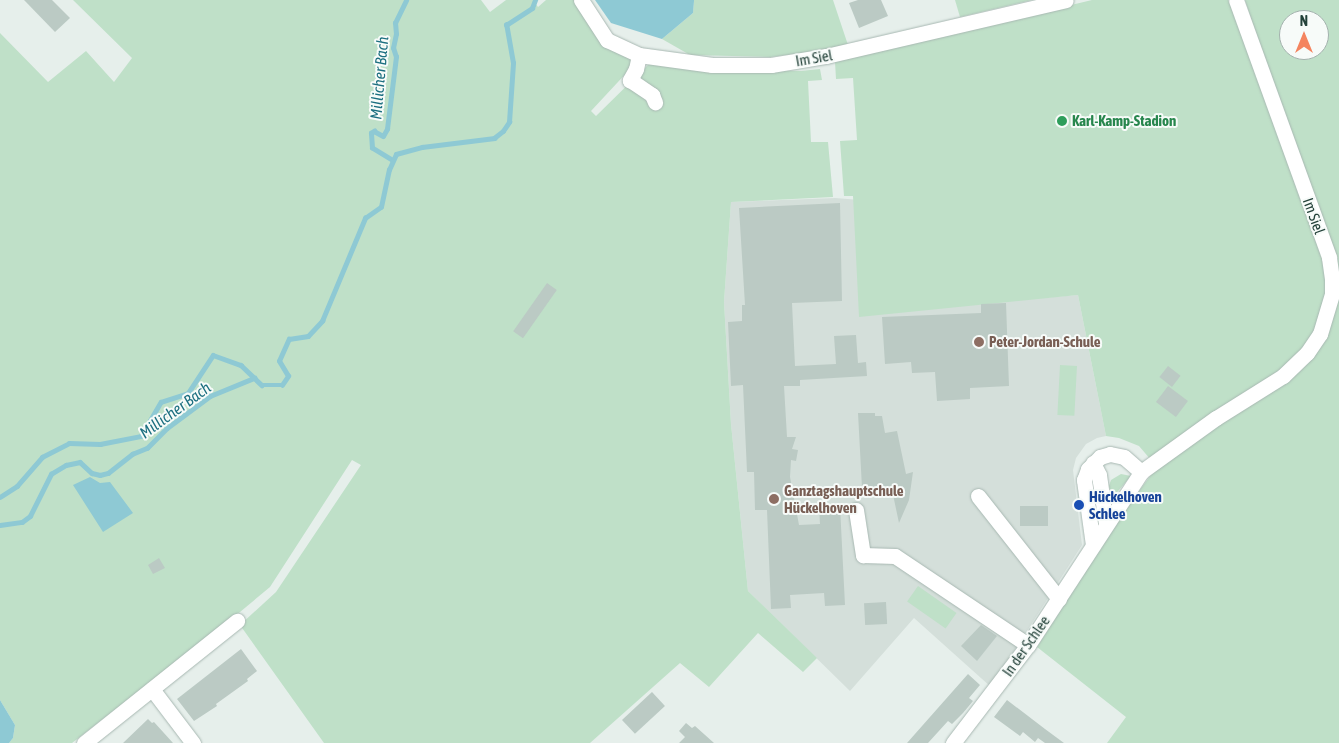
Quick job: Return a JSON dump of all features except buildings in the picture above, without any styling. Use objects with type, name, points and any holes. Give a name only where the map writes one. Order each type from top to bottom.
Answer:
[{"type":"street","name":"Im Siel","points":[[581,0],[607,40],[639,55],[712,65],[771,65],[826,56],[1066,0]]},
{"type":"street","name":"Im Siel","points":[[1141,472],[1216,418],[1283,376],[1308,353],[1320,334],[1332,294],[1329,258],[1236,0]]},
{"type":"street","points":[[639,55],[636,70],[630,80],[652,94],[655,102]]},
{"type":"street","points":[[1093,545],[1084,480],[1088,469],[1093,463],[1110,454],[1124,457],[1141,472]]},
{"type":"street","points":[[1093,463],[1100,475],[1106,524]]},
{"type":"street","name":"In der Schlee","points":[[952,743],[1028,645],[1141,472]]},
{"type":"street","points":[[978,496],[1059,599]]},
{"type":"street","points":[[856,510],[863,555],[895,556],[1028,645]]},
{"type":"street","points":[[84,743],[237,621]]},
{"type":"street","points":[[152,689],[193,743]]},
{"type":"shaded area","points":[[835,198],[860,200],[980,303],[1078,295],[1106,436],[1086,444],[1076,458],[1073,470],[1082,545],[991,687],[914,618],[850,691],[748,591],[731,424],[724,302],[731,202]]},
{"type":"green space","points":[[73,0],[481,0],[490,12],[506,0],[533,0],[538,7],[546,0],[574,0],[633,58],[631,68],[591,111],[596,116],[653,60],[711,70],[801,71],[820,69],[822,80],[808,81],[811,142],[828,142],[833,197],[731,202],[724,302],[731,424],[748,591],[817,658],[803,672],[758,633],[709,687],[680,663],[590,743],[324,743],[240,625],[276,592],[361,465],[352,460],[270,587],[240,612],[72,743],[9,743],[13,738],[15,725],[0,700],[0,33],[48,82],[86,51],[114,82],[132,58]]},
{"type":"green space","points":[[694,0],[833,0],[848,45],[830,50],[770,57],[690,55],[662,39],[693,13]]},
{"type":"green space","points":[[955,0],[1032,0],[960,17]]},
{"type":"green space","points":[[1092,0],[1231,0],[1339,295],[1339,743],[1107,743],[1126,717],[1037,647],[1124,511],[1157,467],[1139,446],[1119,438],[1106,436],[1078,295],[859,317],[853,196],[844,196],[840,141],[857,140],[853,78],[836,79],[835,62]]},
{"type":"green space","points":[[1245,0],[1339,0],[1339,289]]},
{"type":"green space","points":[[1060,365],[1077,366],[1074,416],[1057,415]]},
{"type":"green space","points":[[1121,474],[1131,476],[1112,498],[1109,486],[1111,480]]},
{"type":"green space","points":[[918,586],[957,613],[946,629],[907,602]]},
{"type":"water","points":[[595,0],[694,1],[693,13],[662,39],[611,23]]},
{"type":"water","points":[[90,477],[100,483],[110,482],[133,513],[103,532],[73,485]]},
{"type":"water","points":[[0,700],[15,725],[13,738],[9,743],[0,743]]},
{"type":"waterway","name":"Millicher Bach","points":[[392,160],[372,148],[371,133],[374,131],[383,136],[387,129],[396,57],[393,48],[396,34],[395,23],[406,0]]},
{"type":"waterway","name":"Millicher Bach","points":[[0,497],[17,486],[42,457],[69,443],[100,444],[141,436],[161,402],[188,393],[213,355],[241,365],[262,385],[282,385],[288,376],[279,361],[289,339],[308,336],[322,321],[365,218],[381,207],[389,170],[396,154],[422,147],[494,138],[503,131],[509,122],[513,63],[506,25],[532,8],[535,0]]},
{"type":"waterway","name":"Millicher Bach","points":[[0,525],[22,522],[30,516],[51,474],[66,465],[80,462],[92,473],[100,475],[108,473],[132,454],[147,448],[167,428],[210,396],[254,378]]},
{"type":"place","name":"Karl-Kamp-Stadion","points":[[1062,121]]},
{"type":"place","name":"Peter-Jordan-Schule","points":[[979,342]]},
{"type":"place","name":"Ganztagshauptschule Hückelhoven","points":[[774,499]]},
{"type":"place","name":"Hückelhoven Schlee","points":[[1079,505]]}]
